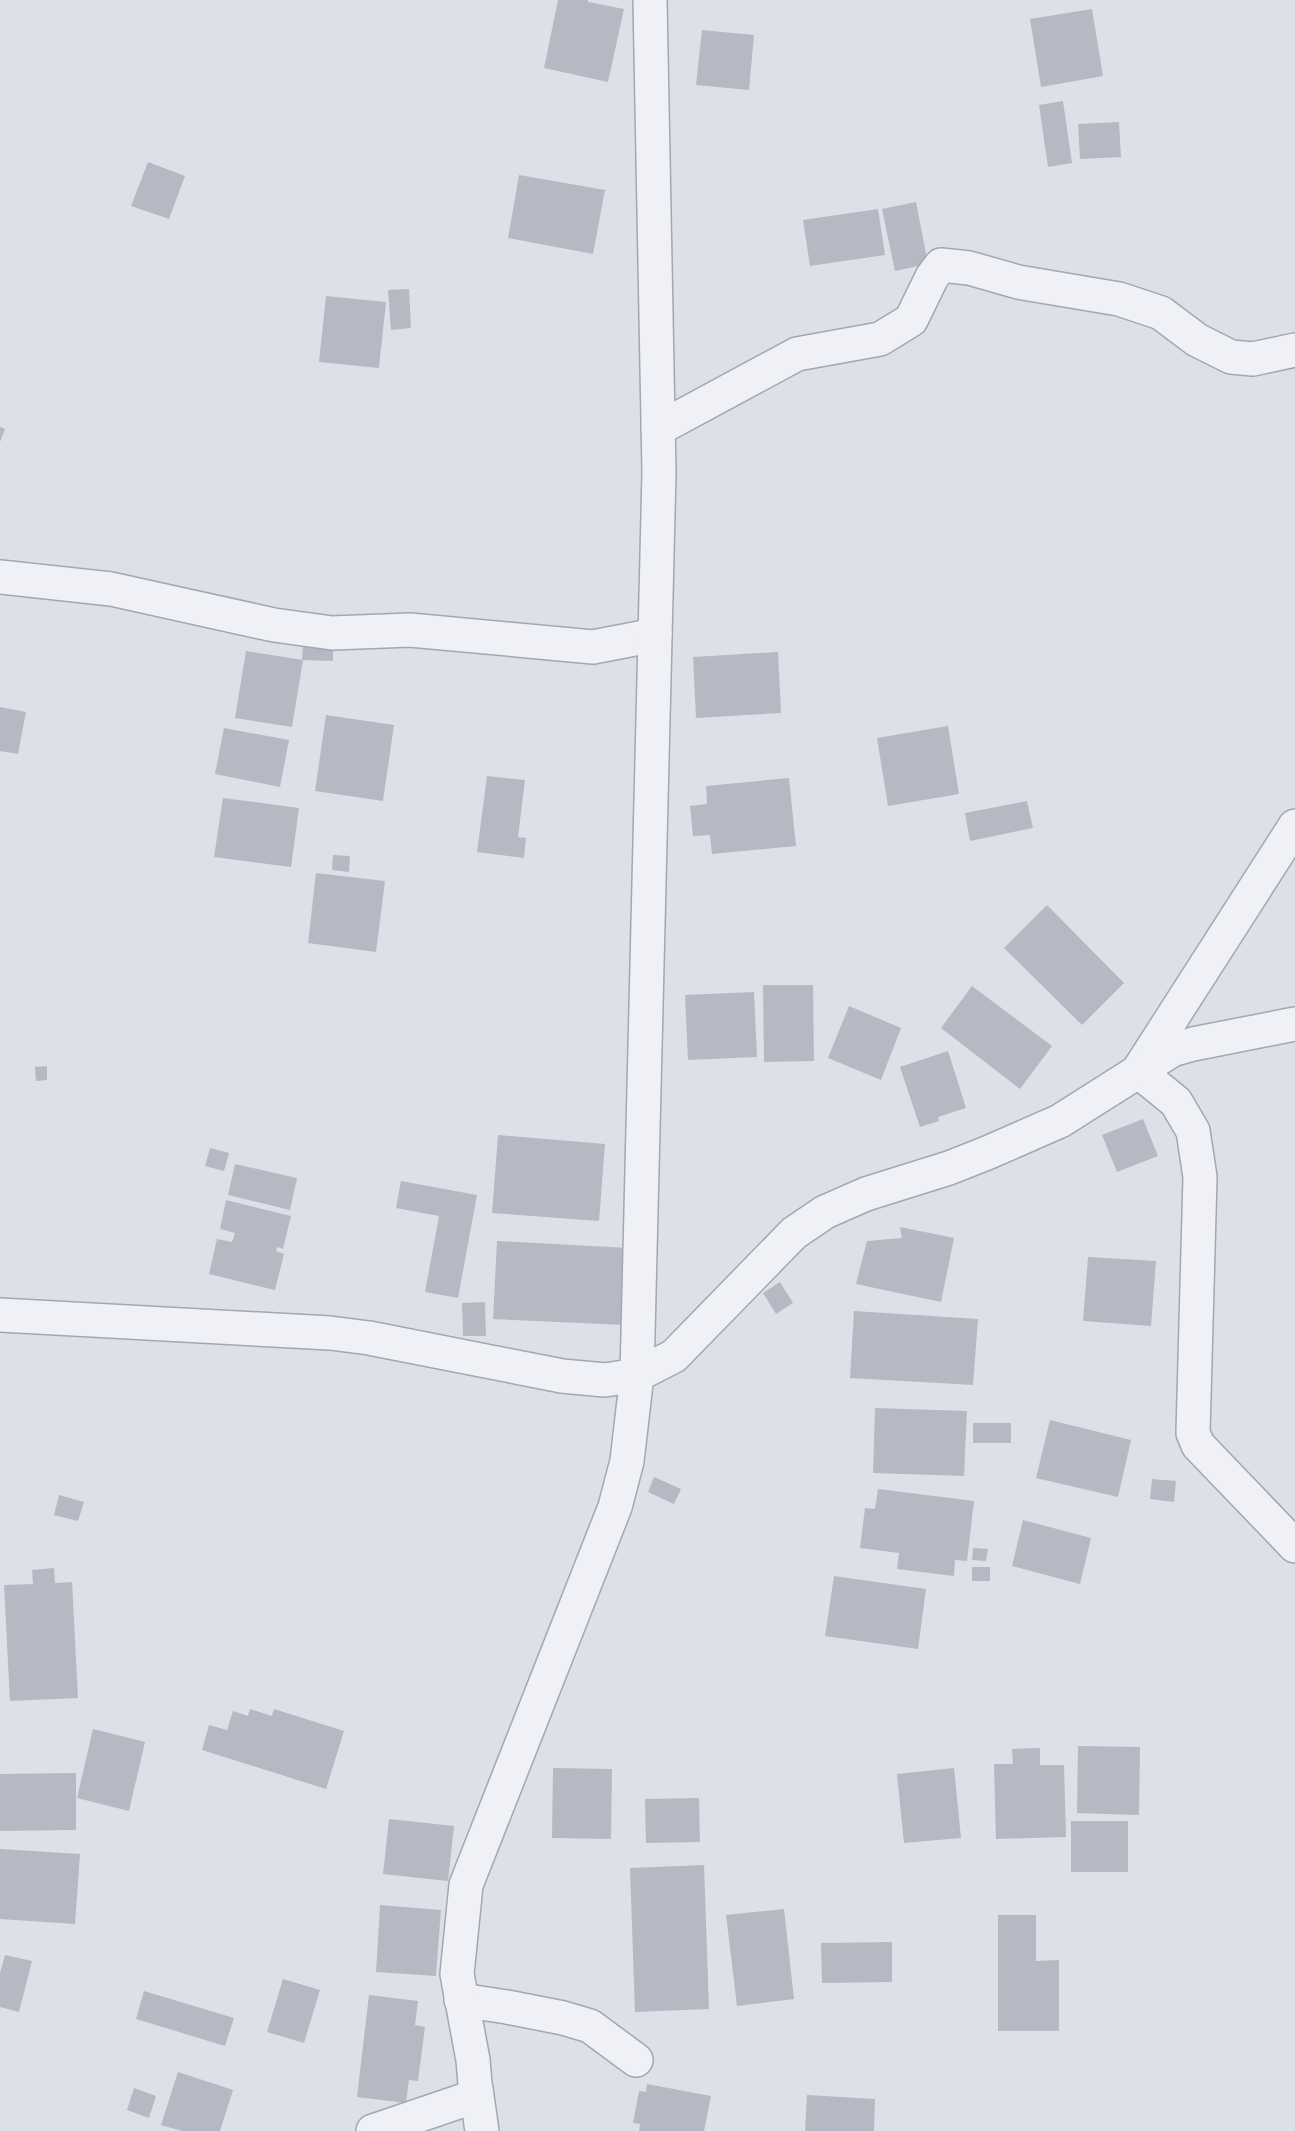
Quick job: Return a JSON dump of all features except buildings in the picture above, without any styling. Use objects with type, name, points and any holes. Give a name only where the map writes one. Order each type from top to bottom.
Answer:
[{"type":"street","points":[[482,2131],[456,1974],[466,1886],[615,1507],[627,1461],[638,1375],[659,473],[650,0]]},
{"type":"street","points":[[658,429],[797,354],[880,339],[911,320],[932,277],[941,265],[969,268],[1018,282],[1119,299],[1161,313],[1197,340],[1231,357],[1253,358],[1295,350]]},
{"type":"street","points":[[0,577],[111,589],[274,625],[332,633],[410,630],[593,647],[655,635]]},
{"type":"street","points":[[1138,1071],[1295,825]]},
{"type":"street","points":[[0,1315],[330,1333],[369,1338],[562,1376],[604,1380],[638,1375],[674,1356],[794,1233],[825,1212],[866,1194],[977,1157],[1060,1121],[1172,1050],[1295,1024]]},
{"type":"street","points":[[1138,1071],[1176,1102],[1194,1131],[1200,1177],[1193,1433],[1198,1445],[1295,1546]]},
{"type":"street","points":[[461,2000],[530,2012],[590,2026],[636,2060]]},
{"type":"street","points":[[373,2131],[476,2096],[476,2089]]}]
